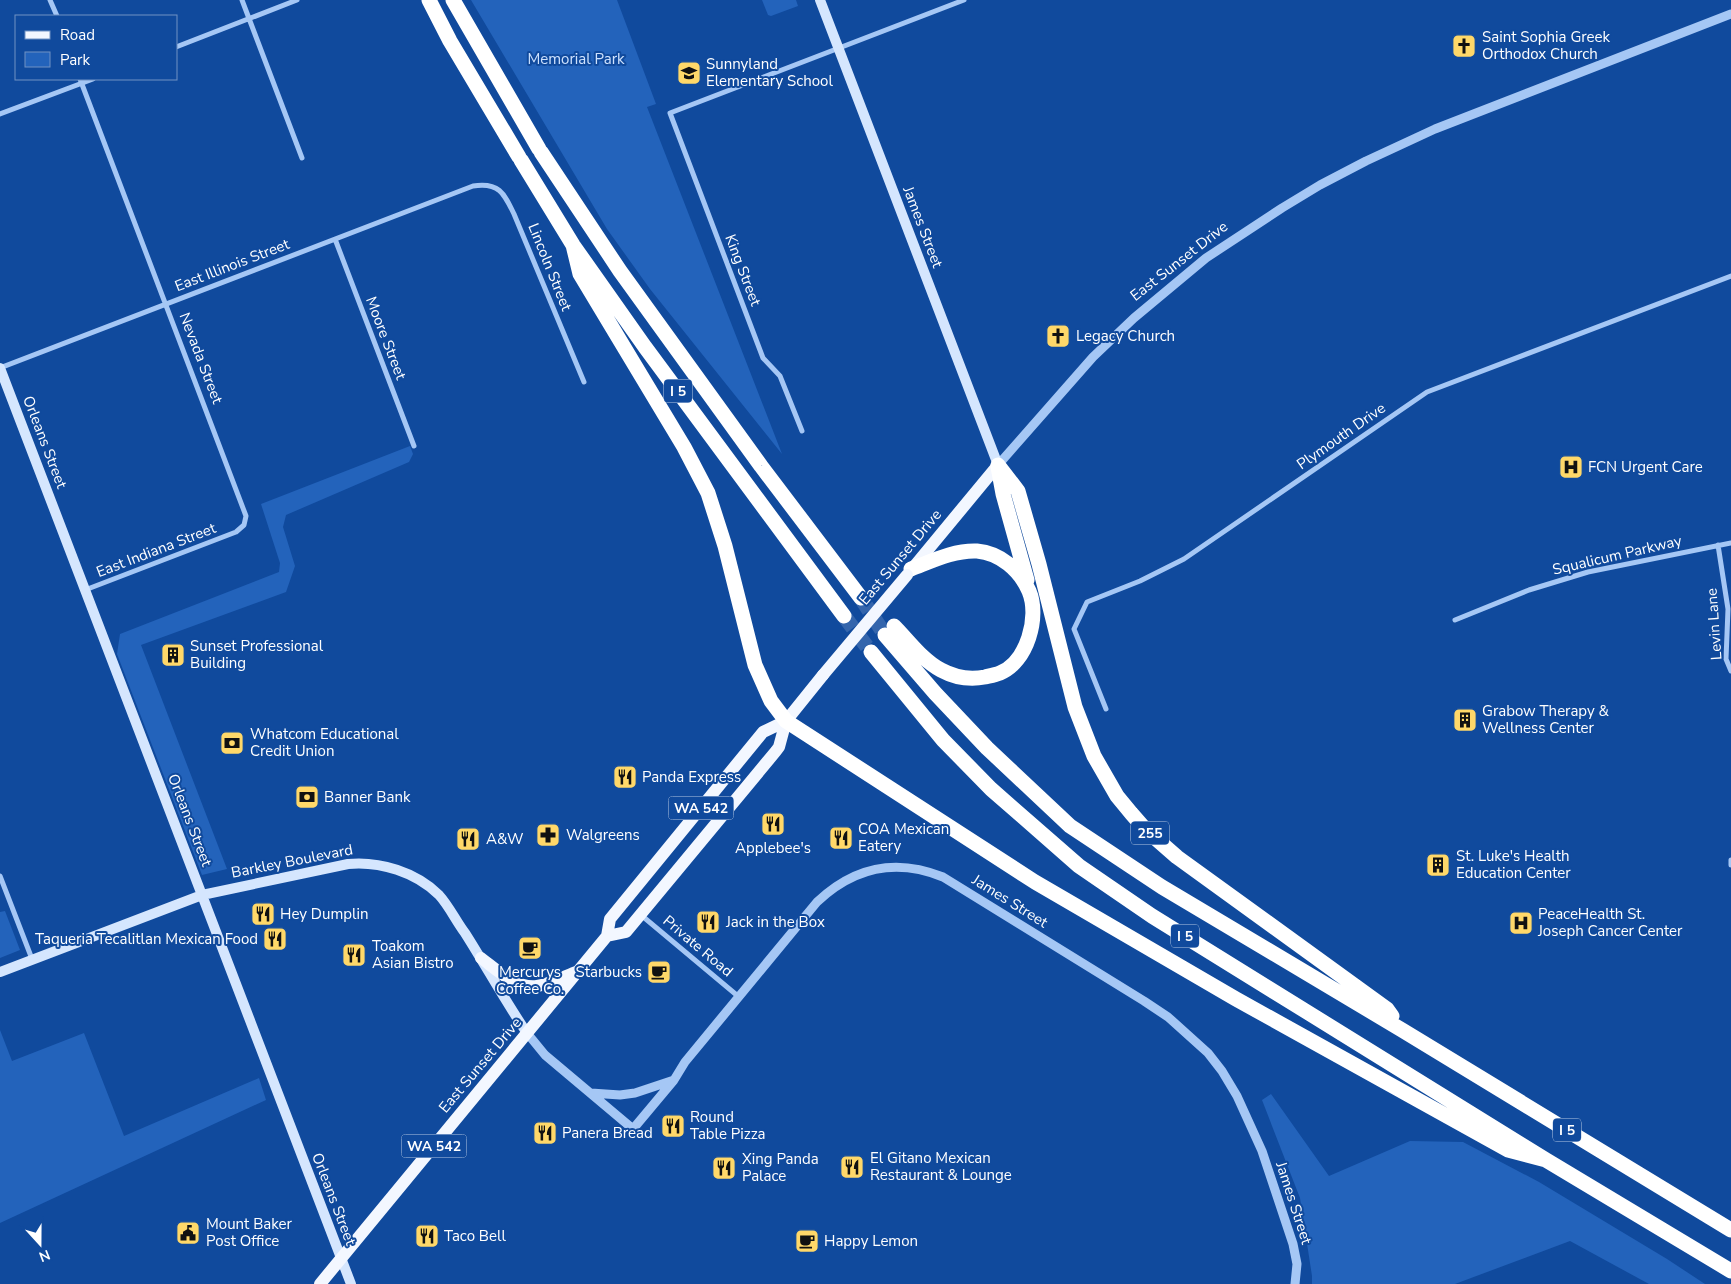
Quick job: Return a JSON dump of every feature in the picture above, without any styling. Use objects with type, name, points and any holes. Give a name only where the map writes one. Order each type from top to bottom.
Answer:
[{"type":"highway","name":"I 5","points":[[429,0],[455,49],[573,245],[844,616]]},
{"type":"highway","name":"I 5","points":[[453,0],[540,151],[620,271],[761,466],[861,598]]},
{"type":"highway","points":[[573,245],[580,274],[684,447],[708,493],[720,531],[755,665],[771,702],[786,721],[1035,882],[1220,990],[1508,1150],[1546,1160]]},
{"type":"highway","points":[[998,465],[1003,494],[1030,592]]},
{"type":"highway","name":"255","points":[[998,465],[1018,491],[1039,564],[1075,707],[1094,756],[1117,796],[1145,828],[1177,857],[1387,1009],[1402,1030]]},
{"type":"highway","points":[[909,572],[954,554],[979,551],[991,554],[1010,565],[1030,592]]},
{"type":"highway","name":"I 5","points":[[1030,592],[1032,629],[1025,648],[1016,662],[1000,673],[980,678],[961,677],[940,669],[889,630],[935,693],[987,748],[1070,826],[1162,887],[1731,1230]]},
{"type":"highway","name":"I 5","points":[[871,652],[943,740],[991,789],[1078,866],[1152,916],[1546,1160],[1731,1271]]},
{"type":"main road","name":"James Street","points":[[820,0],[998,465]]},
{"type":"main road","name":"Orleans Street","points":[[0,368],[351,1284]]},
{"type":"main road","name":"East Sunset Drive","points":[[607,936],[626,932],[779,748],[786,721],[998,465]]},
{"type":"main road","name":"East Sunset Drive","points":[[320,1284],[580,970],[607,936],[610,919],[763,732],[786,721]]},
{"type":"main road","name":"Barkley Boulevard","points":[[0,972],[202,895],[359,863],[396,869],[409,874],[438,894],[528,1033]]},
{"type":"main road","points":[[481,958],[516,982],[529,986],[543,985],[580,970]]},
{"type":"street","points":[[50,0],[56,15]]},
{"type":"street","points":[[242,0],[302,158]]},
{"type":"street","points":[[178,46],[297,0]]},
{"type":"street","points":[[838,48],[964,0]]},
{"type":"street","name":"East Sunset Drive","points":[[998,465],[1093,357],[1134,318],[1206,258],[1282,208],[1358,165],[1435,129],[1731,14]]},
{"type":"street","name":"King Street","points":[[802,431],[780,376],[763,358],[670,113],[838,48]]},
{"type":"street","points":[[0,114],[81,81]]},
{"type":"street","name":"Nevada Street","points":[[81,81],[245,510],[244,525],[236,532]]},
{"type":"street","name":"Lincoln Street","points":[[473,186],[484,184],[495,187],[505,195],[584,382]]},
{"type":"street","name":"East Illinois Street","points":[[0,368],[473,186]]},
{"type":"street","name":"Moore Street","points":[[335,239],[414,446]]},
{"type":"street","name":"Plymouth Drive","points":[[1106,709],[1074,629],[1087,602],[1140,581],[1184,559],[1427,392],[1731,276]]},
{"type":"street","name":"East Indiana Street","points":[[85,590],[236,532]]},
{"type":"street","name":"Squalicum Parkway","points":[[1455,620],[1529,590],[1588,572],[1731,542]]},
{"type":"street","name":"Levin Lane","points":[[1718,545],[1728,609],[1726,659],[1731,671]]},
{"type":"street","points":[[1731,860],[1731,866]]},
{"type":"street","name":"James Street","points":[[633,1129],[674,1080],[684,1062],[817,902],[842,882],[863,872],[883,867],[917,869],[943,877],[1144,1001],[1168,1017],[1208,1053],[1222,1071],[1237,1096],[1262,1151],[1293,1244],[1297,1264],[1295,1284]]},
{"type":"street","points":[[0,876],[32,959]]},
{"type":"street","name":"Private Road","points":[[641,914],[739,997]]},
{"type":"street","name":"Barkley Boulevard","points":[[528,1033],[545,1055],[633,1129]]},
{"type":"street","points":[[591,1093],[635,1094],[674,1080]]},
{"type":"green space","name":"Memorial Park","points":[[471,0],[617,0],[656,104],[647,107],[782,454],[650,289],[607,229]]},
{"type":"green space","points":[[762,0],[796,0],[798,6],[771,16],[768,15]]},
{"type":"green space","points":[[410,446],[413,454],[409,462],[286,515],[283,527],[295,566],[286,592],[141,645],[227,869],[202,875],[117,654],[120,634],[279,572],[280,563],[261,504]]},
{"type":"green space","points":[[5,911],[20,950],[0,958],[0,912]]},
{"type":"green space","points":[[0,1030],[12,1061],[84,1033],[124,1136],[259,1078],[266,1100],[0,1223]]},
{"type":"green space","points":[[1271,1094],[1329,1176],[1410,1141],[1463,1142],[1539,1182],[1705,1284],[1649,1284],[1570,1241],[1455,1284],[1312,1284],[1300,1198],[1262,1100]]},
{"type":"tunnel","points":[[861,598],[885,635]]},
{"type":"tunnel","points":[[844,616],[871,652]]},
{"type":"place","name":"Saint Sophia Greek Orthodox Church","points":[[1464,46]]},
{"type":"place","name":"Sunnyland Elementary School","points":[[689,73]]},
{"type":"place","name":"Legacy Church","points":[[1058,336]]},
{"type":"place","name":"FCN Urgent Care","points":[[1571,467]]},
{"type":"place","name":"Sunset Professional Building","points":[[173,655]]},
{"type":"place","name":"Grabow Therapy & Wellness Center","points":[[1465,720]]},
{"type":"place","name":"Whatcom Educational Credit Union","points":[[232,743]]},
{"type":"place","name":"Panda Express","points":[[625,777]]},
{"type":"place","name":"Banner Bank","points":[[307,797]]},
{"type":"place","name":"Applebee's","points":[[773,824]]},
{"type":"place","name":"Walgreens","points":[[548,835]]},
{"type":"place","name":"COA Mexican Eatery","points":[[841,838]]},
{"type":"place","name":"A&W","points":[[468,839]]},
{"type":"place","name":"St. Luke's Health Education Center","points":[[1438,865]]},
{"type":"place","name":"Hey Dumplin","points":[[263,914]]},
{"type":"place","name":"Jack in the Box","points":[[708,922]]},
{"type":"place","name":"PeaceHealth St. Joseph Cancer Center","points":[[1521,923]]},
{"type":"place","name":"Taqueria Tecalitlan Mexican Food","points":[[275,939]]},
{"type":"place","name":"Mercurys Coffee Co.","points":[[530,948]]},
{"type":"place","name":"Toakom Asian Bistro","points":[[354,955]]},
{"type":"place","name":"Starbucks","points":[[659,972]]},
{"type":"place","name":"Round Table Pizza","points":[[673,1126]]},
{"type":"place","name":"Panera Bread","points":[[545,1133]]},
{"type":"place","name":"El Gitano Mexican Restaurant & Lounge","points":[[852,1167]]},
{"type":"place","name":"Xing Panda Palace","points":[[724,1168]]},
{"type":"place","name":"Mount Baker Post Office","points":[[188,1233]]},
{"type":"place","name":"Taco Bell","points":[[427,1236]]},
{"type":"place","name":"Happy Lemon","points":[[807,1241]]}]
